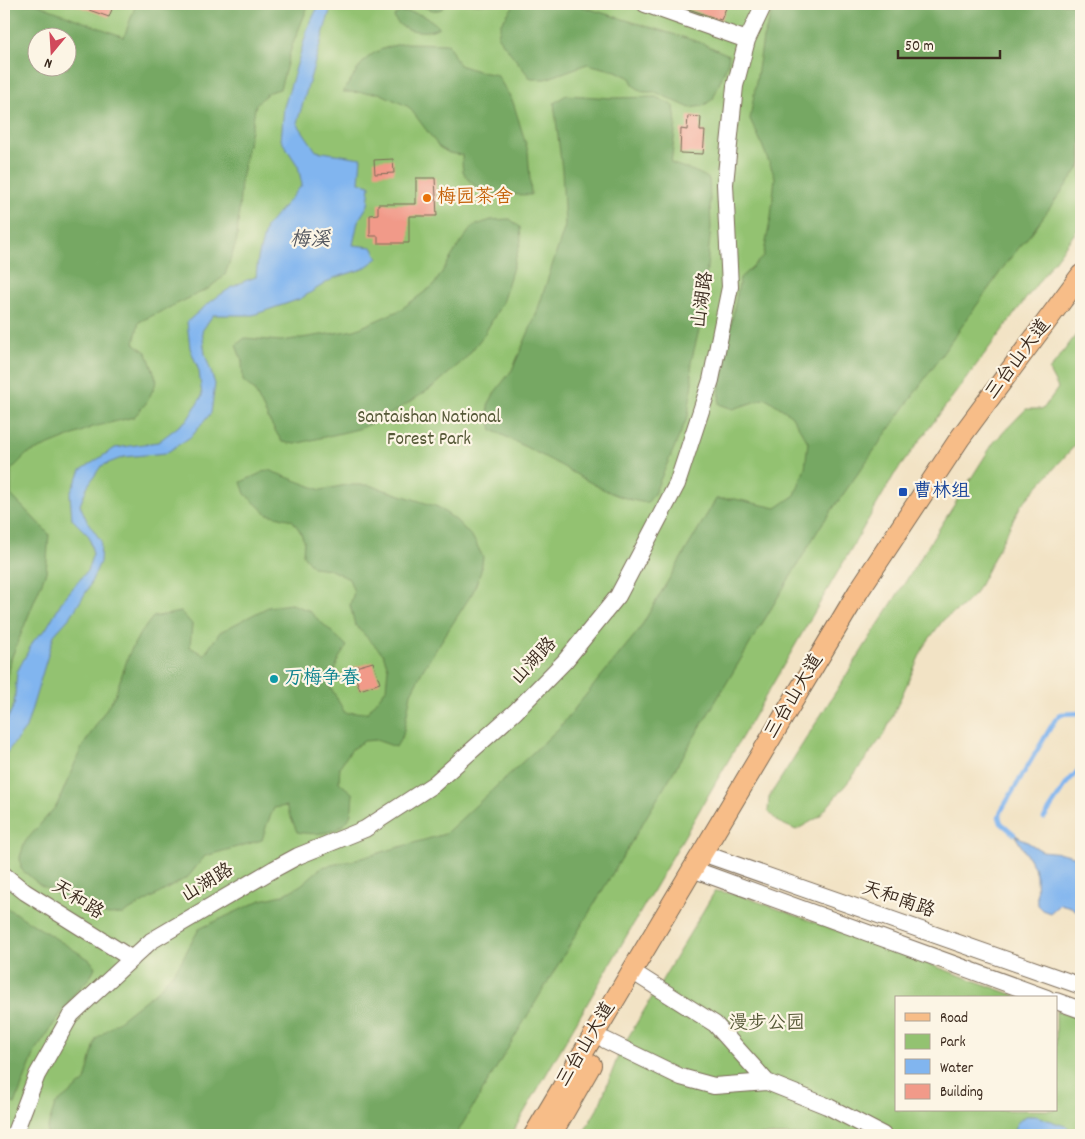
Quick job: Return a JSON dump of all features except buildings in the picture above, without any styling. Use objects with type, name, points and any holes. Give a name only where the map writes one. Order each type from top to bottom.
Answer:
[{"type":"main road","name":"三台山大道","points":[[551,1135],[642,977],[703,863],[858,592],[960,438],[1081,276]]},
{"type":"main road","name":"三台山大道","points":[[534,1135],[862,609],[971,438],[1081,292]]},
{"type":"street","points":[[645,4],[742,38],[752,4]]},
{"type":"street","name":"山湖路","points":[[14,1135],[36,1075],[71,1015],[151,941],[298,856],[365,829],[434,784],[522,706],[565,660],[618,596],[677,484],[711,380],[730,287],[725,184],[735,86],[742,38],[764,4]]},
{"type":"street","name":"天和南路","points":[[703,863],[1081,986]]},
{"type":"street","name":"天和南路","points":[[703,863],[1042,996]]},
{"type":"street","name":"天和路","points":[[4,875],[25,892],[132,959]]},
{"type":"street","points":[[642,977],[716,1024],[767,1082]]},
{"type":"street","points":[[1058,1002],[1081,1010]]},
{"type":"street","points":[[605,1040],[681,1077],[714,1086],[767,1082],[827,1106],[883,1135]]},
{"type":"green space","name":"Santaishan National Forest Park","points":[[4,4],[1081,4],[1081,225],[894,475],[511,1135],[4,1135]]},
{"type":"green space","points":[[4,4],[36,4],[124,37],[136,4],[309,4],[292,46],[280,89],[269,92],[256,104],[241,180],[237,240],[225,275],[208,289],[139,322],[134,343],[147,353],[157,381],[147,402],[134,417],[93,427],[27,454],[11,470],[11,495],[49,534],[46,572],[11,659],[4,704]]},
{"type":"green space","points":[[418,4],[446,4],[437,10]]},
{"type":"green space","points":[[515,4],[573,4],[699,42],[729,55],[728,62],[713,99],[703,106],[690,108],[655,92],[643,92],[634,86],[630,78],[616,71],[587,64],[546,79],[531,79],[498,37],[501,23]]},
{"type":"green space","points":[[775,4],[1081,4],[1081,165],[1033,231],[1008,261],[820,527],[456,1135],[47,1135],[55,1105],[85,1081],[96,1039],[158,990],[179,965],[199,929],[261,900],[283,895],[301,885],[322,867],[351,861],[445,834],[558,729],[639,630],[716,499],[735,499],[776,508],[795,495],[805,468],[808,442],[791,415],[766,398],[733,409],[719,404],[720,383],[740,278],[763,257],[771,217],[775,177],[750,119],[763,39]]},
{"type":"green space","points":[[400,12],[421,15],[439,27],[428,31],[407,29],[396,21],[394,16]]},
{"type":"green space","points":[[405,43],[448,44],[459,65],[497,75],[513,102],[528,151],[531,195],[502,194],[483,190],[475,186],[463,171],[462,155],[449,153],[439,147],[409,107],[379,93],[343,92],[367,58],[381,50]]},
{"type":"green space","points":[[566,95],[612,98],[656,97],[674,106],[676,124],[671,163],[709,179],[711,227],[702,318],[691,362],[692,382],[688,416],[654,494],[647,503],[634,501],[612,493],[492,430],[489,418],[488,405],[495,392],[512,370],[536,315],[565,226],[562,170],[554,103]]},
{"type":"green space","points":[[510,219],[520,227],[521,241],[502,303],[484,335],[465,359],[433,387],[383,419],[358,429],[295,444],[282,442],[254,390],[243,381],[242,361],[236,345],[245,338],[281,341],[355,330],[400,310],[434,285],[473,226],[491,220]]},
{"type":"green space","points":[[1081,328],[1081,436],[1078,442],[1021,505],[975,594],[961,608],[944,619],[924,646],[885,733],[853,776],[819,817],[796,830],[778,822],[768,811],[769,797],[994,442],[1026,409],[1043,409],[1058,388],[1049,371]]},
{"type":"green space","points":[[268,470],[321,490],[346,485],[369,485],[438,507],[457,521],[473,538],[483,557],[481,571],[473,592],[424,668],[411,693],[403,735],[396,747],[376,740],[364,741],[352,749],[340,766],[339,782],[353,794],[350,815],[342,826],[324,833],[310,834],[297,832],[286,806],[274,808],[262,840],[205,856],[188,877],[123,914],[108,915],[71,902],[39,884],[21,869],[20,857],[25,842],[57,805],[81,749],[115,695],[129,654],[139,635],[153,617],[181,612],[192,624],[190,647],[204,655],[220,632],[268,607],[291,604],[308,610],[347,646],[339,658],[330,686],[345,713],[368,712],[386,689],[388,668],[383,654],[355,625],[350,605],[354,592],[349,579],[329,569],[313,567],[303,555],[304,541],[292,520],[267,514],[245,494],[241,482]]},
{"type":"green space","name":"漫步公园","points":[[715,891],[730,893],[1017,996],[895,996],[895,1112],[1058,1112],[1058,1011],[1081,1019],[1081,1135],[582,1135],[599,1106],[620,1051]]},
{"type":"green space","points":[[4,906],[90,960],[95,967],[91,976],[74,994],[35,1052],[15,1104],[4,1099]]},
{"type":"water","name":"梅溪","points":[[319,4],[332,4],[297,123],[316,151],[361,158],[359,182],[370,185],[368,205],[358,221],[353,245],[372,247],[378,258],[363,269],[334,278],[300,299],[253,315],[213,315],[202,331],[205,354],[215,384],[211,413],[192,436],[166,453],[124,457],[101,466],[87,487],[80,505],[87,521],[101,541],[100,562],[88,589],[71,616],[54,635],[26,728],[4,756],[4,726],[14,705],[17,672],[34,640],[46,629],[62,601],[87,571],[93,554],[89,536],[72,519],[70,494],[81,470],[115,448],[158,442],[188,419],[202,396],[199,371],[190,348],[187,322],[228,290],[256,277],[258,258],[266,227],[302,185],[298,166],[281,140],[284,107],[308,28]]},
{"type":"water","points":[[1014,834],[1042,851],[1062,853],[1081,858],[1081,914],[1071,907],[1060,904],[1050,913],[1042,910],[1037,905],[1034,867]]},
{"type":"water","points":[[1025,1116],[1036,1116],[1068,1127],[1069,1135],[1012,1135],[1017,1123]]},
{"type":"waterway","points":[[1014,834],[1001,823],[999,817],[1001,811],[1055,720],[1061,714],[1081,713]]},
{"type":"waterway","points":[[1044,818],[1067,783],[1081,767]]},
{"type":"place","name":"梅园茶舍","points":[[427,198]]},
{"type":"place","name":"曹林组","points":[[903,492]]},
{"type":"place","name":"万梅争春","points":[[274,679]]}]
